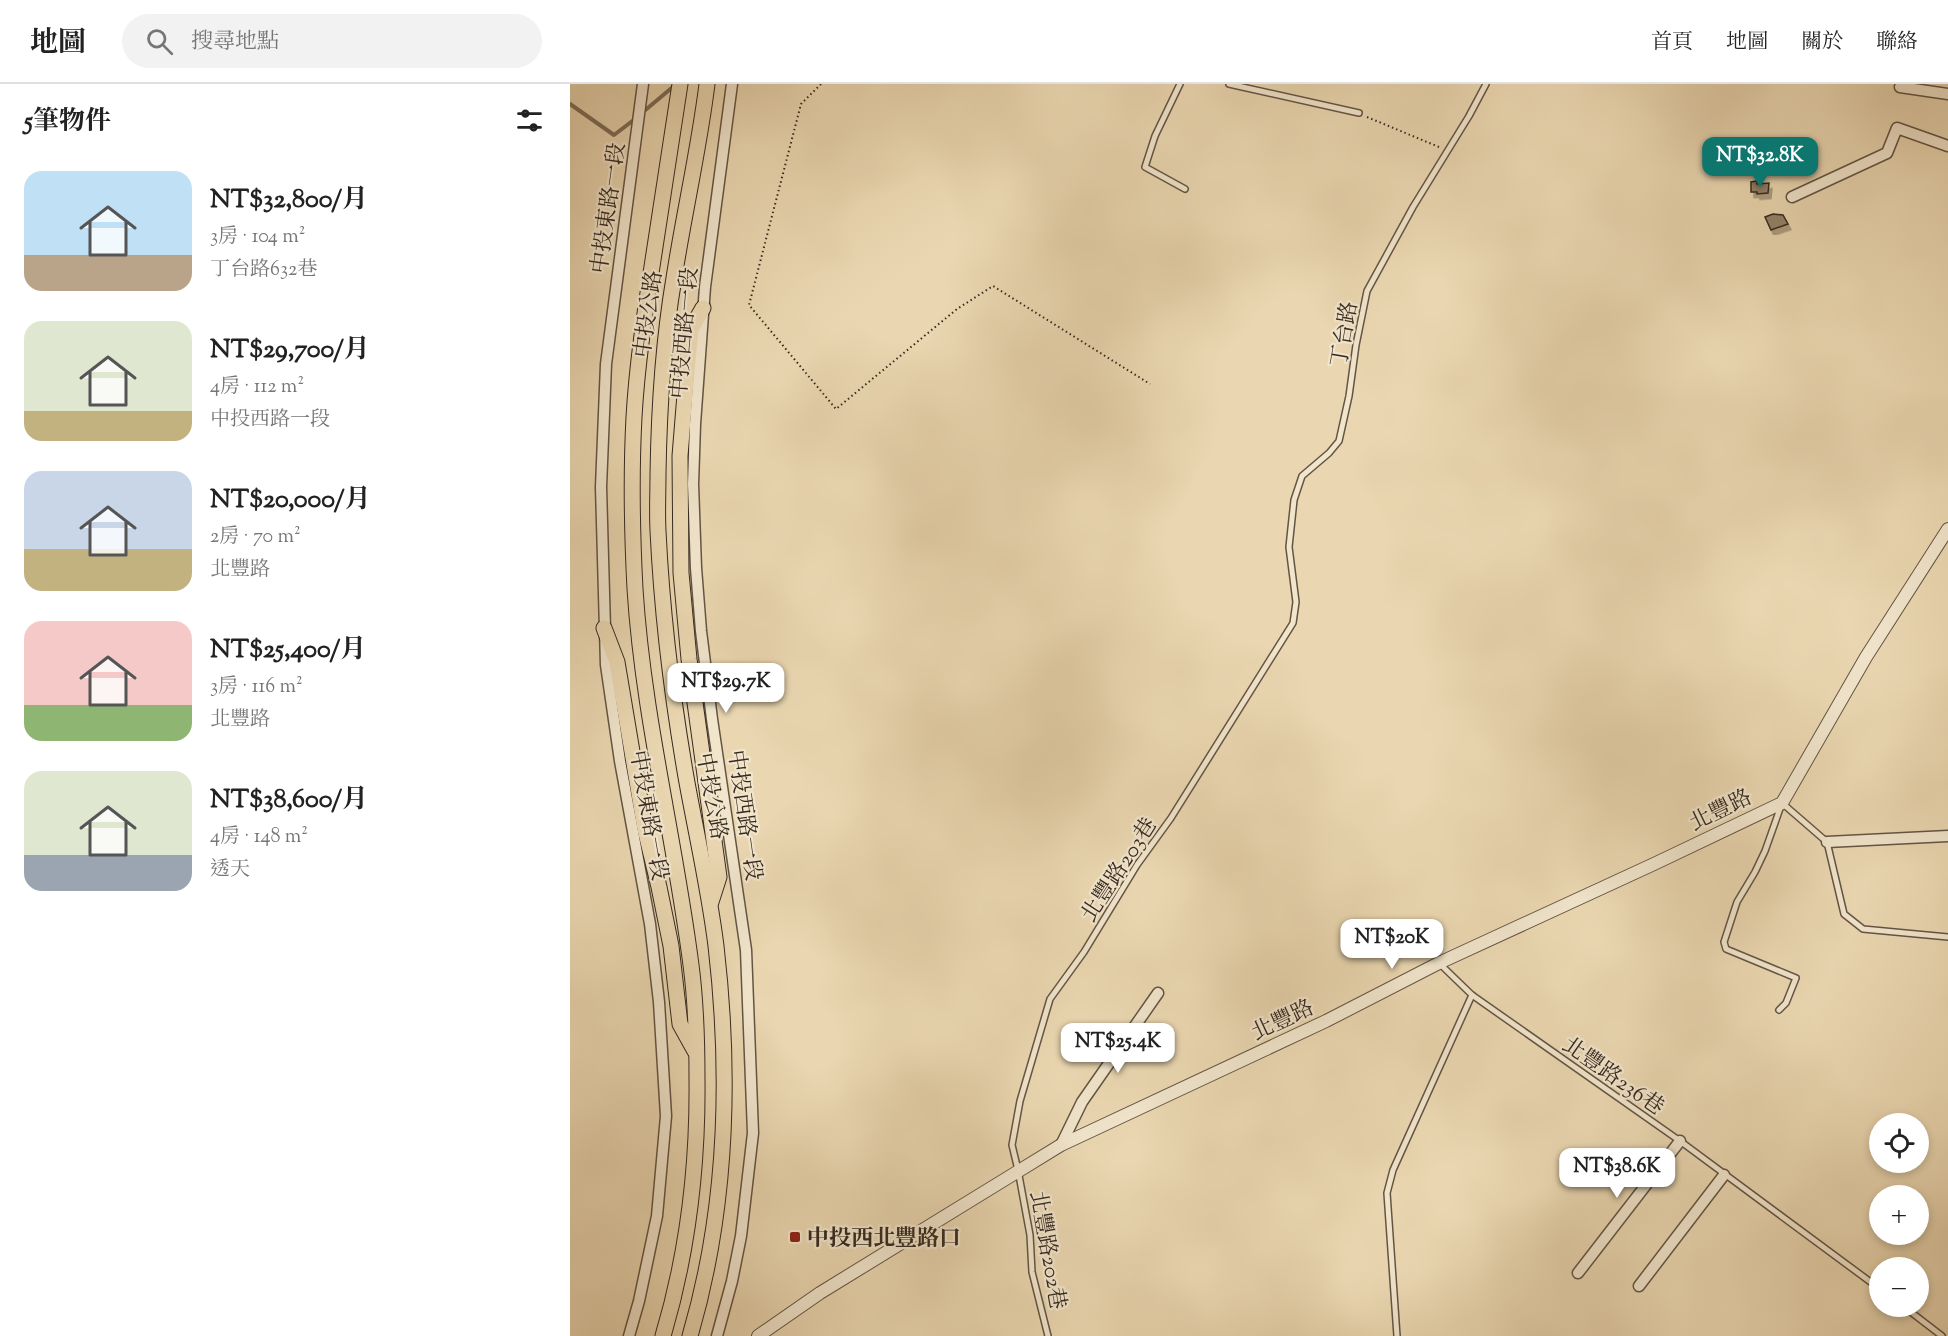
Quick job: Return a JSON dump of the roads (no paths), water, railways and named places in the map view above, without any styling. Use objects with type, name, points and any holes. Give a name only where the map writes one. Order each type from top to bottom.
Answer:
[{"type":"main road","name":"中投公路","points":[[663,1336],[683,1259],[690,1210],[698,1123],[697,1054],[692,968],[651,729],[642,660],[635,589],[634,428],[643,324],[680,84]]},
{"type":"main road","name":"中投公路","points":[[690,1336],[713,1234],[722,1162],[724,1036],[716,943],[670,675],[657,529],[662,370],[673,280],[707,84]]},
{"type":"main road","points":[[703,308],[691,329],[681,456],[680,507],[681,573],[689,659],[719,877],[710,905]]},
{"type":"main road","points":[[604,628],[617,662],[645,829],[671,946],[680,1024],[697,1054]]},
{"type":"street","name":"中投東路一段","points":[[629,1336],[657,1216],[666,1116],[659,1002],[650,924],[620,762],[606,665],[601,487],[606,364],[643,84]]},
{"type":"street","name":"中投西路一段","points":[[717,1336],[741,1236],[753,1133],[746,950],[712,719],[696,568],[693,484],[703,308],[732,84]]},
{"type":"street","points":[[1900,87],[1948,94]]},
{"type":"street","points":[[1792,197],[1887,153],[1897,128],[1948,146]]},
{"type":"street","name":"北豐路","points":[[758,1336],[820,1293],[1062,1145],[1326,1021],[1439,963],[1782,803],[1866,657],[1948,529]]},
{"type":"street","points":[[1827,842],[1948,836]]},
{"type":"street","points":[[1062,1145],[1082,1102],[1158,993]]},
{"type":"street","points":[[1578,1274],[1680,1141]]},
{"type":"street","points":[[1639,1286],[1724,1175]]},
{"type":"lane","points":[[1180,84],[1155,136],[1145,167],[1185,189]]},
{"type":"lane","points":[[1229,84],[1359,113]]},
{"type":"lane","name":"丁台路","points":[[1296,602],[1289,547],[1294,500],[1302,476],[1340,441],[1367,291],[1413,207],[1470,116],[1486,84]]},
{"type":"lane","name":"北豐路203巷","points":[[1018,1170],[1012,1145],[1020,1101],[1050,999],[1102,923],[1137,865],[1171,818],[1264,671],[1293,623],[1296,602]]},
{"type":"lane","points":[[1779,1010],[1786,1003],[1796,978],[1726,949],[1724,942],[1737,903],[1765,852],[1782,803],[1827,842],[1844,914],[1863,929],[1948,937]]},
{"type":"lane","name":"北豐路236巷","points":[[1439,963],[1472,995],[1680,1141],[1869,1281]]},
{"type":"lane","points":[[1397,1336],[1387,1193],[1393,1170],[1472,995]]},
{"type":"lane","name":"北豐路202巷","points":[[1018,1170],[1030,1235],[1032,1272],[1048,1336]]},
{"type":"lane","points":[[1917,1317],[1942,1336]]},
{"type":"waterway","points":[[643,112],[674,86]]},
{"type":"waterway","points":[[570,104],[614,135],[635,119]]},
{"type":"place","name":"中投西北豐路口","points":[[795,1237]]}]
